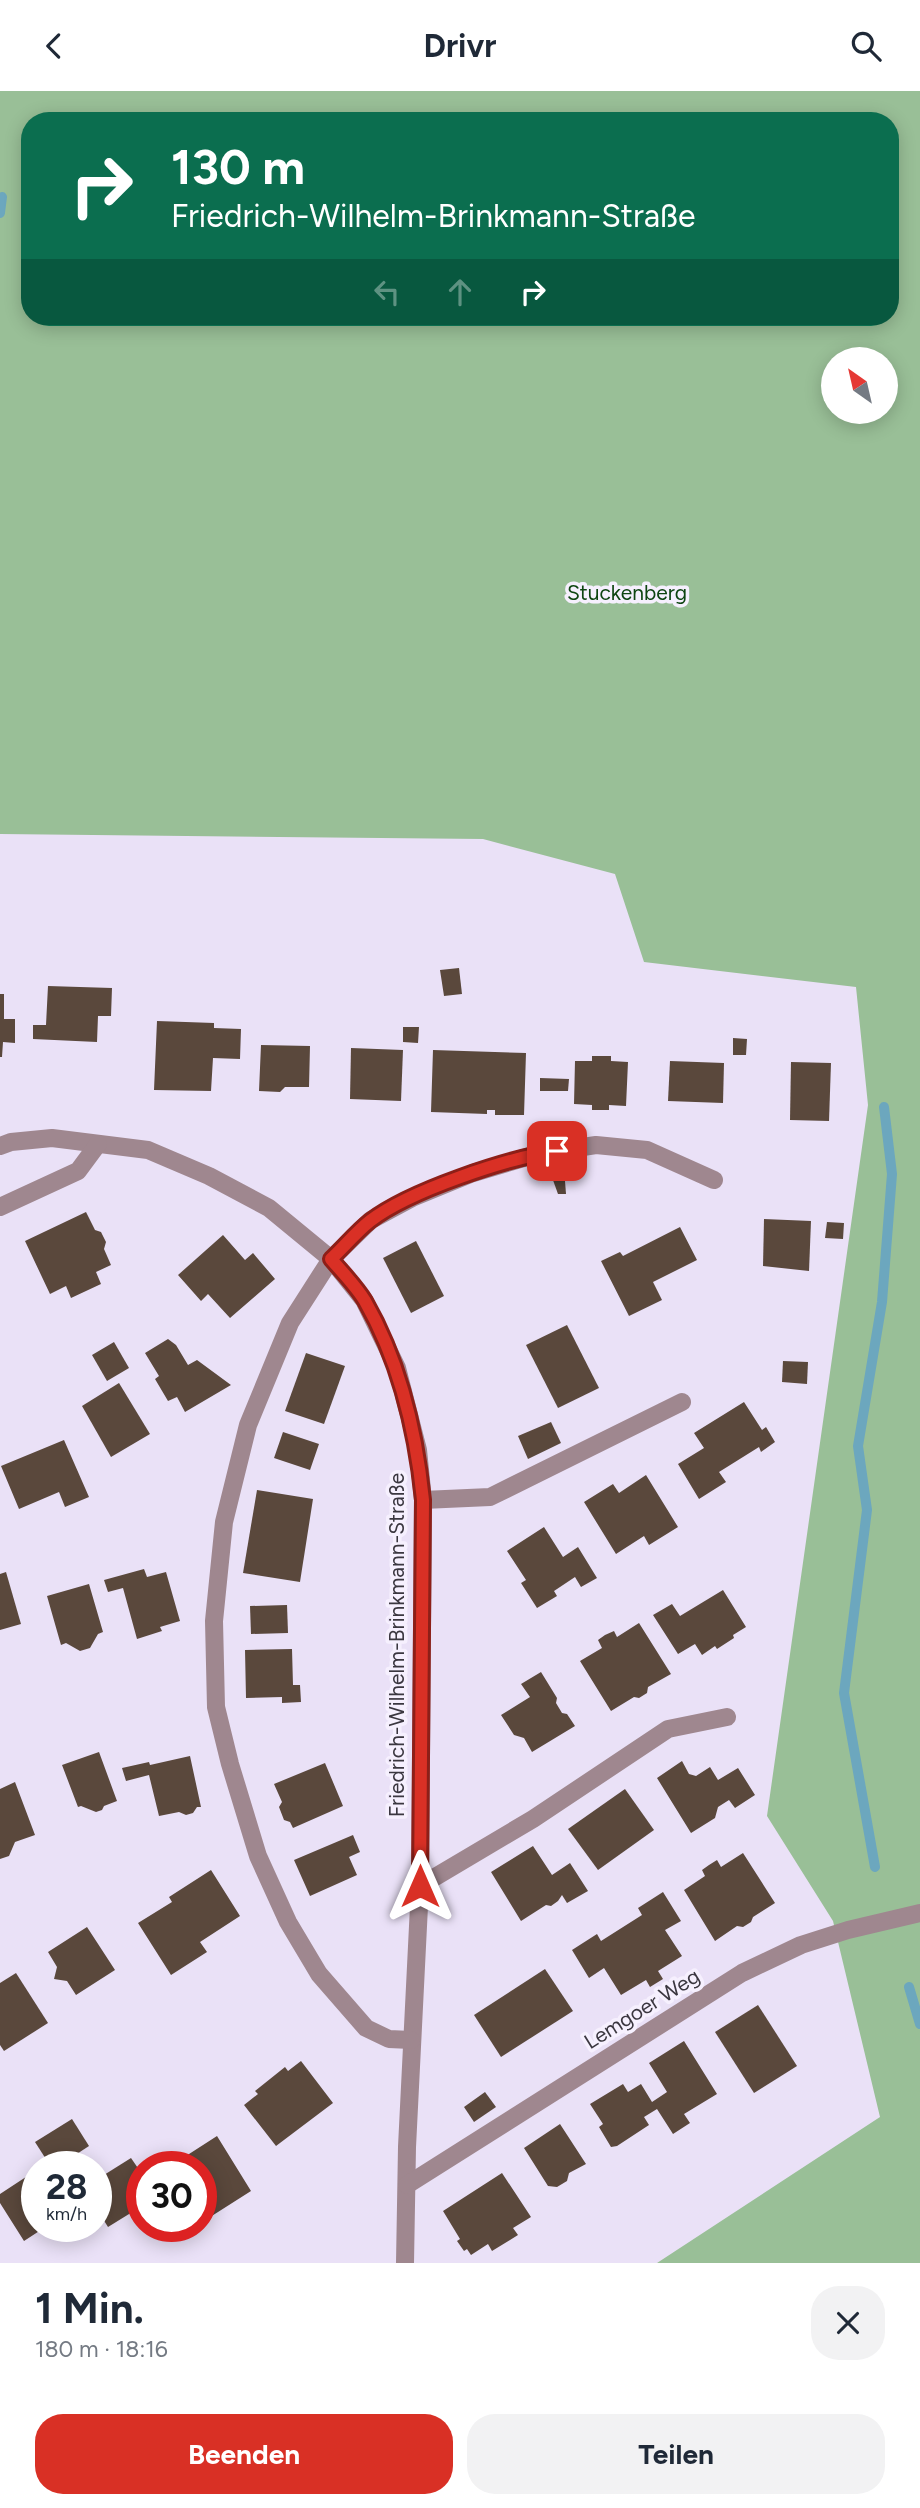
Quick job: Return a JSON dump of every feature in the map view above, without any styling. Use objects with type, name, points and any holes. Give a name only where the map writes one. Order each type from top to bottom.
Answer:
[{"type":"street","name":"Friedrich-Wilhelm-Brinkmann-Straße","points":[[0,1146],[11,1142],[52,1138],[148,1150],[209,1176],[269,1208],[331,1259],[364,1300],[397,1368],[418,1450],[423,1500],[420,1886],[411,2041],[405,2263]]},
{"type":"street","points":[[0,1207],[78,1171],[98,1144]]},
{"type":"street","points":[[411,2041],[389,2039],[366,2028],[319,1975],[288,1922],[258,1856],[230,1764],[216,1707],[214,1622],[224,1522],[248,1425],[290,1323],[331,1259],[371,1220],[411,1198],[473,1173],[537,1154],[596,1145],[647,1150],[714,1179]]},
{"type":"street","points":[[423,1500],[490,1497],[682,1402]]},
{"type":"street","points":[[420,1886],[533,1819],[668,1729],[727,1717]]},
{"type":"street","name":"Lemgoer Weg","points":[[407,2185],[742,1973],[801,1945],[848,1930],[920,1913]]},
{"type":"green space","name":"Stuckenberg","points":[[0,91],[920,91],[920,2263],[657,2263],[880,2117],[833,1921],[767,1816],[868,1105],[856,987],[644,962],[615,874],[483,839],[0,834]]},
{"type":"building","points":[[459,968],[462,994],[444,996],[440,970]]},
{"type":"building","points":[[48,986],[112,988],[111,1016],[98,1016],[97,1042],[33,1039],[33,1025],[46,1025]]},
{"type":"building","points":[[0,994],[4,994],[4,1019],[15,1019],[15,1043],[3,1042],[2,1057],[0,1057]]},
{"type":"building","points":[[157,1021],[214,1023],[214,1028],[241,1029],[240,1059],[213,1058],[211,1091],[154,1090]]},
{"type":"building","points":[[403,1027],[419,1027],[418,1043],[403,1042]]},
{"type":"building","points":[[733,1038],[747,1039],[746,1055],[733,1055]]},
{"type":"building","points":[[261,1045],[310,1046],[309,1087],[285,1087],[280,1092],[259,1091]]},
{"type":"building","points":[[351,1048],[403,1050],[401,1101],[350,1099]]},
{"type":"building","points":[[433,1050],[526,1053],[524,1115],[495,1115],[495,1110],[487,1110],[487,1114],[431,1112]]},
{"type":"building","points":[[592,1056],[611,1056],[611,1061],[628,1062],[626,1106],[609,1105],[609,1110],[592,1110],[592,1105],[574,1104],[575,1061],[592,1061]]},
{"type":"building","points":[[670,1061],[724,1063],[723,1103],[668,1101]]},
{"type":"building","points":[[791,1062],[831,1063],[829,1121],[790,1120]]},
{"type":"building","points":[[540,1078],[569,1079],[568,1091],[540,1091]]},
{"type":"building","points":[[564,1168],[566,1194],[558,1194],[549,1169]]},
{"type":"building","points":[[86,1212],[95,1230],[101,1232],[106,1242],[104,1249],[111,1265],[96,1272],[101,1284],[71,1298],[66,1286],[50,1294],[25,1241]]},
{"type":"building","points":[[764,1219],[811,1221],[809,1271],[763,1266]]},
{"type":"building","points":[[827,1222],[844,1223],[843,1239],[825,1238]]},
{"type":"building","points":[[680,1227],[697,1260],[653,1282],[662,1300],[629,1316],[601,1261],[620,1252],[623,1256]]},
{"type":"building","points":[[223,1235],[245,1260],[253,1253],[275,1279],[230,1318],[208,1294],[201,1301],[178,1275]]},
{"type":"building","points":[[416,1241],[444,1296],[411,1313],[383,1258]]},
{"type":"building","points":[[567,1325],[599,1388],[558,1408],[526,1345]]},
{"type":"building","points":[[168,1339],[176,1345],[188,1365],[197,1360],[231,1385],[185,1412],[177,1397],[168,1401],[155,1379],[159,1376],[145,1353]]},
{"type":"building","points":[[114,1342],[129,1368],[107,1381],[92,1355]]},
{"type":"building","points":[[306,1353],[345,1366],[324,1424],[285,1411]]},
{"type":"building","points":[[783,1361],[808,1362],[807,1384],[782,1382]]},
{"type":"building","points":[[119,1383],[150,1434],[111,1457],[82,1406]]},
{"type":"building","points":[[744,1402],[762,1430],[766,1427],[775,1442],[761,1452],[759,1447],[719,1472],[726,1482],[699,1499],[678,1464],[704,1448],[694,1433]]},
{"type":"building","points":[[551,1422],[561,1443],[528,1459],[518,1436]]},
{"type":"building","points":[[283,1432],[319,1444],[310,1470],[274,1458]]},
{"type":"building","points":[[64,1440],[89,1497],[65,1507],[59,1492],[19,1509],[1,1466]]},
{"type":"building","points":[[646,1475],[678,1527],[649,1545],[644,1536],[616,1554],[584,1502],[613,1484],[619,1493]]},
{"type":"building","points":[[257,1490],[313,1499],[300,1582],[243,1573]]},
{"type":"building","points":[[544,1527],[563,1557],[578,1547],[597,1578],[581,1587],[575,1577],[554,1591],[557,1596],[537,1608],[521,1583],[526,1580],[507,1551]]},
{"type":"building","points":[[144,1569],[147,1577],[166,1572],[180,1621],[160,1627],[162,1631],[137,1639],[123,1588],[108,1592],[104,1580]]},
{"type":"building","points":[[6,1572],[21,1624],[0,1630],[0,1574]]},
{"type":"building","points":[[89,1584],[103,1632],[98,1634],[90,1648],[80,1651],[66,1643],[61,1645],[47,1596]]},
{"type":"building","points":[[723,1590],[746,1627],[717,1649],[715,1646],[702,1655],[695,1644],[678,1654],[653,1615],[672,1604],[680,1616]]},
{"type":"building","points":[[287,1605],[288,1633],[251,1634],[250,1606]]},
{"type":"building","points":[[639,1623],[671,1674],[648,1687],[647,1693],[639,1698],[634,1697],[611,1711],[580,1661],[602,1648],[598,1640],[605,1635],[614,1631],[617,1637]]},
{"type":"building","points":[[292,1649],[293,1685],[300,1685],[301,1702],[282,1703],[282,1697],[246,1698],[245,1650]]},
{"type":"building","points":[[541,1672],[557,1698],[556,1703],[562,1713],[567,1714],[575,1726],[532,1752],[524,1738],[514,1735],[501,1715],[530,1697],[521,1684]]},
{"type":"building","points":[[99,1752],[117,1801],[96,1812],[78,1807],[62,1765]]},
{"type":"building","points":[[190,1756],[201,1807],[186,1815],[179,1812],[159,1816],[149,1775],[126,1781],[122,1768],[149,1762],[150,1765]]},
{"type":"building","points":[[682,1761],[689,1774],[696,1776],[710,1767],[718,1780],[738,1768],[755,1795],[735,1808],[729,1800],[718,1807],[715,1818],[691,1833],[657,1778]]},
{"type":"building","points":[[325,1763],[343,1806],[293,1828],[290,1822],[284,1820],[279,1807],[282,1802],[274,1784]]},
{"type":"building","points":[[15,1782],[35,1835],[15,1842],[9,1856],[0,1859],[0,1789]]},
{"type":"building","points":[[625,1789],[654,1830],[598,1870],[568,1829]]},
{"type":"building","points":[[353,1835],[360,1852],[349,1857],[357,1875],[310,1896],[294,1860]]},
{"type":"building","points":[[533,1846],[552,1875],[570,1863],[588,1891],[567,1903],[562,1895],[551,1906],[546,1905],[521,1921],[491,1872]]},
{"type":"building","points":[[743,1853],[775,1903],[753,1917],[751,1922],[743,1927],[737,1926],[715,1941],[684,1890],[705,1876],[702,1870],[709,1865],[717,1860],[721,1867]]},
{"type":"building","points":[[211,1870],[240,1916],[200,1942],[207,1952],[171,1975],[138,1923],[172,1902],[169,1897]]},
{"type":"building","points":[[663,1892],[681,1921],[665,1930],[682,1956],[658,1971],[663,1979],[650,1987],[646,1980],[621,1995],[604,1968],[589,1978],[572,1950],[597,1934],[601,1941],[642,1915],[638,1908]]},
{"type":"building","points":[[87,1927],[115,1970],[76,1995],[67,1981],[54,1979],[57,1967],[48,1952]]},
{"type":"building","points":[[545,1969],[573,2011],[501,2057],[474,2015]]},
{"type":"building","points":[[16,1973],[48,2023],[4,2051],[0,2045],[0,1983]]},
{"type":"building","points":[[758,2005],[797,2066],[754,2093],[715,2032]]},
{"type":"building","points":[[684,2041],[717,2094],[684,2114],[690,2123],[673,2134],[657,2109],[644,2117],[649,2125],[617,2146],[611,2147],[599,2127],[603,2124],[590,2104],[623,2084],[628,2092],[641,2084],[652,2102],[667,2092],[649,2063]]},
{"type":"building","points":[[301,2061],[333,2103],[276,2146],[244,2105],[258,2094],[255,2091],[285,2067],[288,2071]]},
{"type":"building","points":[[485,2092],[496,2107],[474,2122],[464,2107]]},
{"type":"building","points":[[72,2119],[89,2146],[81,2151],[41,2151],[35,2142]]},
{"type":"building","points":[[560,2124],[586,2164],[569,2173],[567,2181],[557,2187],[548,2186],[524,2148]]},
{"type":"building","points":[[217,2136],[251,2191],[217,2213],[217,2151],[194,2151]]},
{"type":"building","points":[[126,2161],[126,2216],[112,2225],[112,2170]]},
{"type":"building","points":[[502,2173],[531,2217],[513,2228],[518,2235],[492,2251],[488,2244],[471,2255],[467,2249],[464,2251],[457,2241],[460,2239],[443,2211]]},
{"type":"building","points":[[21,2180],[21,2236],[0,2203],[0,2194]]},
{"type":"waterway","points":[[0,213],[2,197]]},
{"type":"waterway","points":[[875,1867],[844,1693],[867,1510],[858,1446],[882,1302],[892,1174],[884,1107]]},
{"type":"waterway","points":[[909,1987],[920,2024]]},
{"type":"route","points":[[420,1886],[423,1500],[418,1450],[397,1368],[364,1300],[331,1259],[371,1220],[411,1198],[473,1173],[537,1154],[557,1151]]}]
